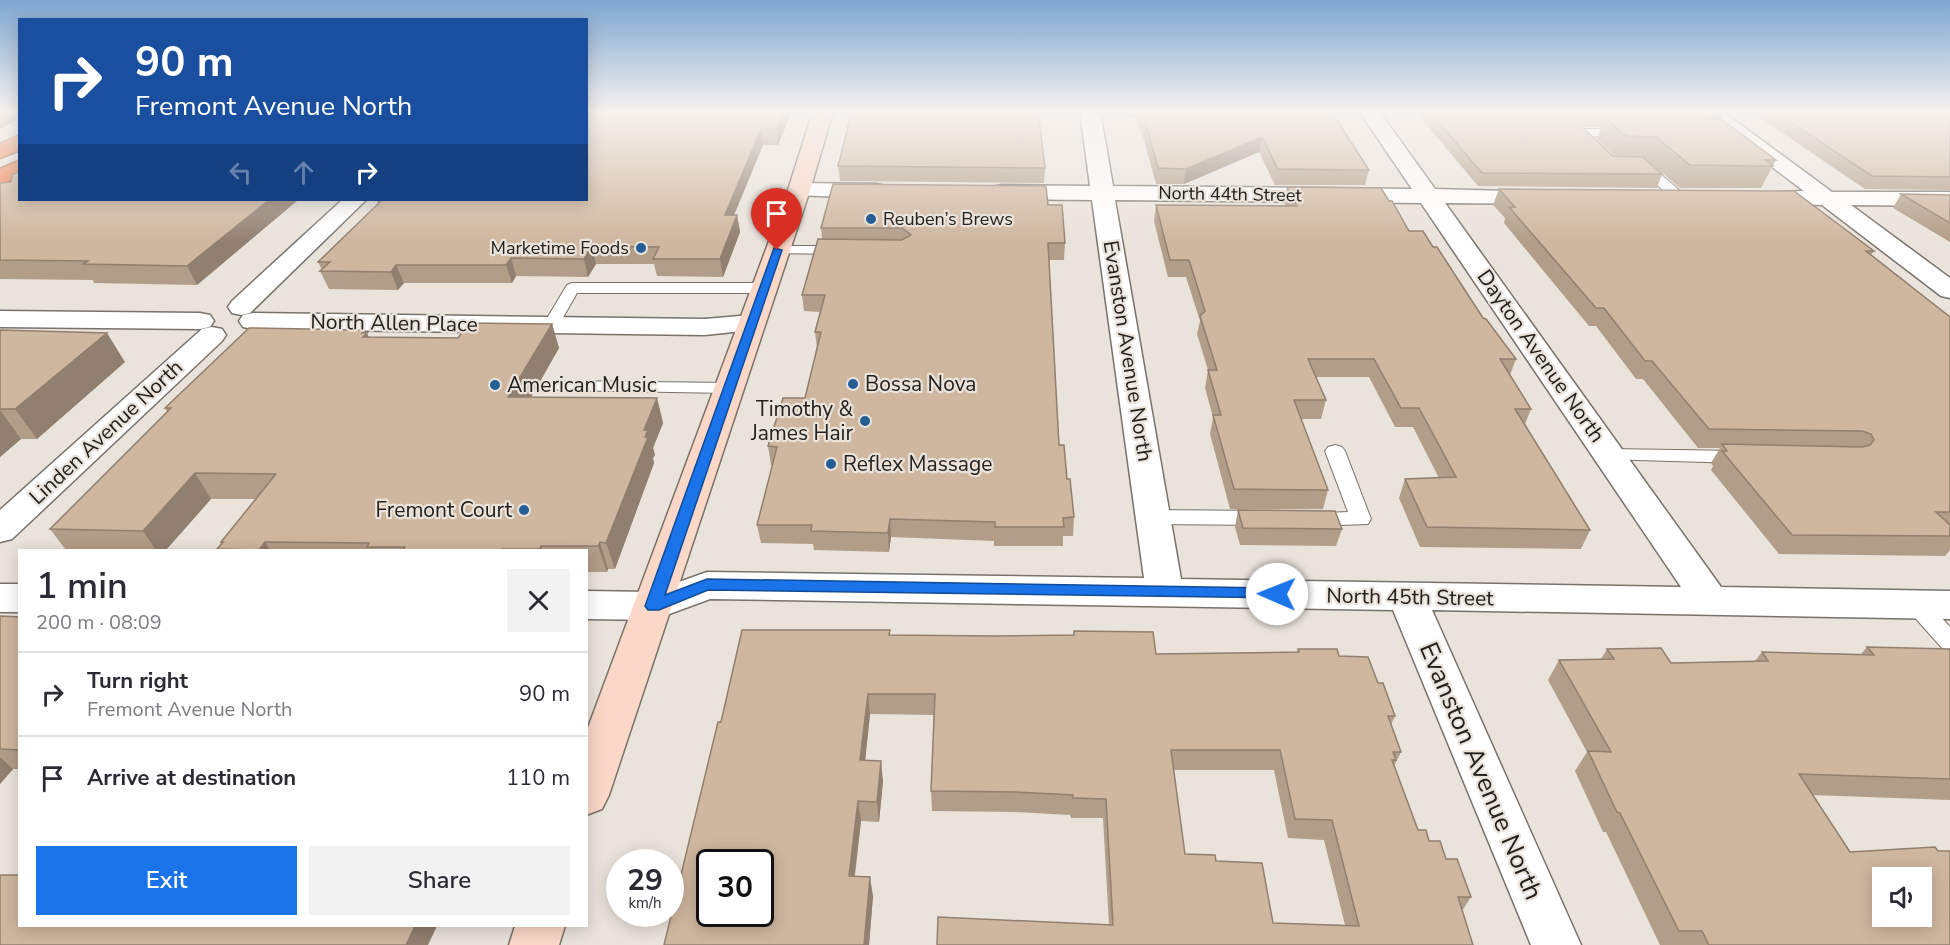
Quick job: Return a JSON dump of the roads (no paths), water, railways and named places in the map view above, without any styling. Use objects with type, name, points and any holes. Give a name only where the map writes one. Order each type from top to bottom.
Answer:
[{"type":"highway","points":[[0,178],[18,167]]},
{"type":"main road","points":[[588,789],[810,155]]},
{"type":"main road","points":[[534,945],[540,927]]},
{"type":"street","name":"Evanston Avenue North","points":[[1098,155],[1164,591]]},
{"type":"street","name":"Dayton Avenue North","points":[[1401,155],[1711,602]]},
{"type":"street","points":[[1768,155],[1950,290]]},
{"type":"street","points":[[799,190],[898,191]]},
{"type":"street","name":"North 44th Street","points":[[979,192],[1565,197]]},
{"type":"street","points":[[1645,197],[1691,198]]},
{"type":"street","points":[[1735,198],[1950,199]]},
{"type":"street","points":[[0,319],[234,331],[247,314],[354,201]]},
{"type":"street","name":"North Allen Place","points":[[247,314],[551,325],[705,327],[752,323]]},
{"type":"street","name":"Linden Avenue North","points":[[0,530],[206,328]]},
{"type":"street","name":"North 45th Street","points":[[588,605],[653,606],[707,585],[1934,605]]},
{"type":"street","name":"Evanston Avenue North","points":[[1407,597],[1556,945]]},
{"type":"street","points":[[0,598],[18,598]]},
{"type":"lane","points":[[1632,164],[1641,164],[1691,198]]},
{"type":"lane","points":[[777,250],[860,250]]},
{"type":"lane","points":[[551,325],[572,288],[764,288]]},
{"type":"lane","points":[[564,386],[729,388]]},
{"type":"lane","points":[[1152,517],[1361,519],[1335,451]]},
{"type":"lane","points":[[1609,455],[1756,457]]},
{"type":"lane","points":[[1934,605],[1950,642]]},
{"type":"place","name":"Reuben’s Brews","points":[[871,219]]},
{"type":"place","name":"Marketime Foods","points":[[641,248]]},
{"type":"place","name":"Bossa Nova","points":[[853,384]]},
{"type":"place","name":"American Music","points":[[495,385]]},
{"type":"place","name":"Timothy & James Hair","points":[[865,421]]},
{"type":"place","name":"Reflex Massage","points":[[831,464]]},
{"type":"place","name":"Fremont Court","points":[[524,510]]}]
